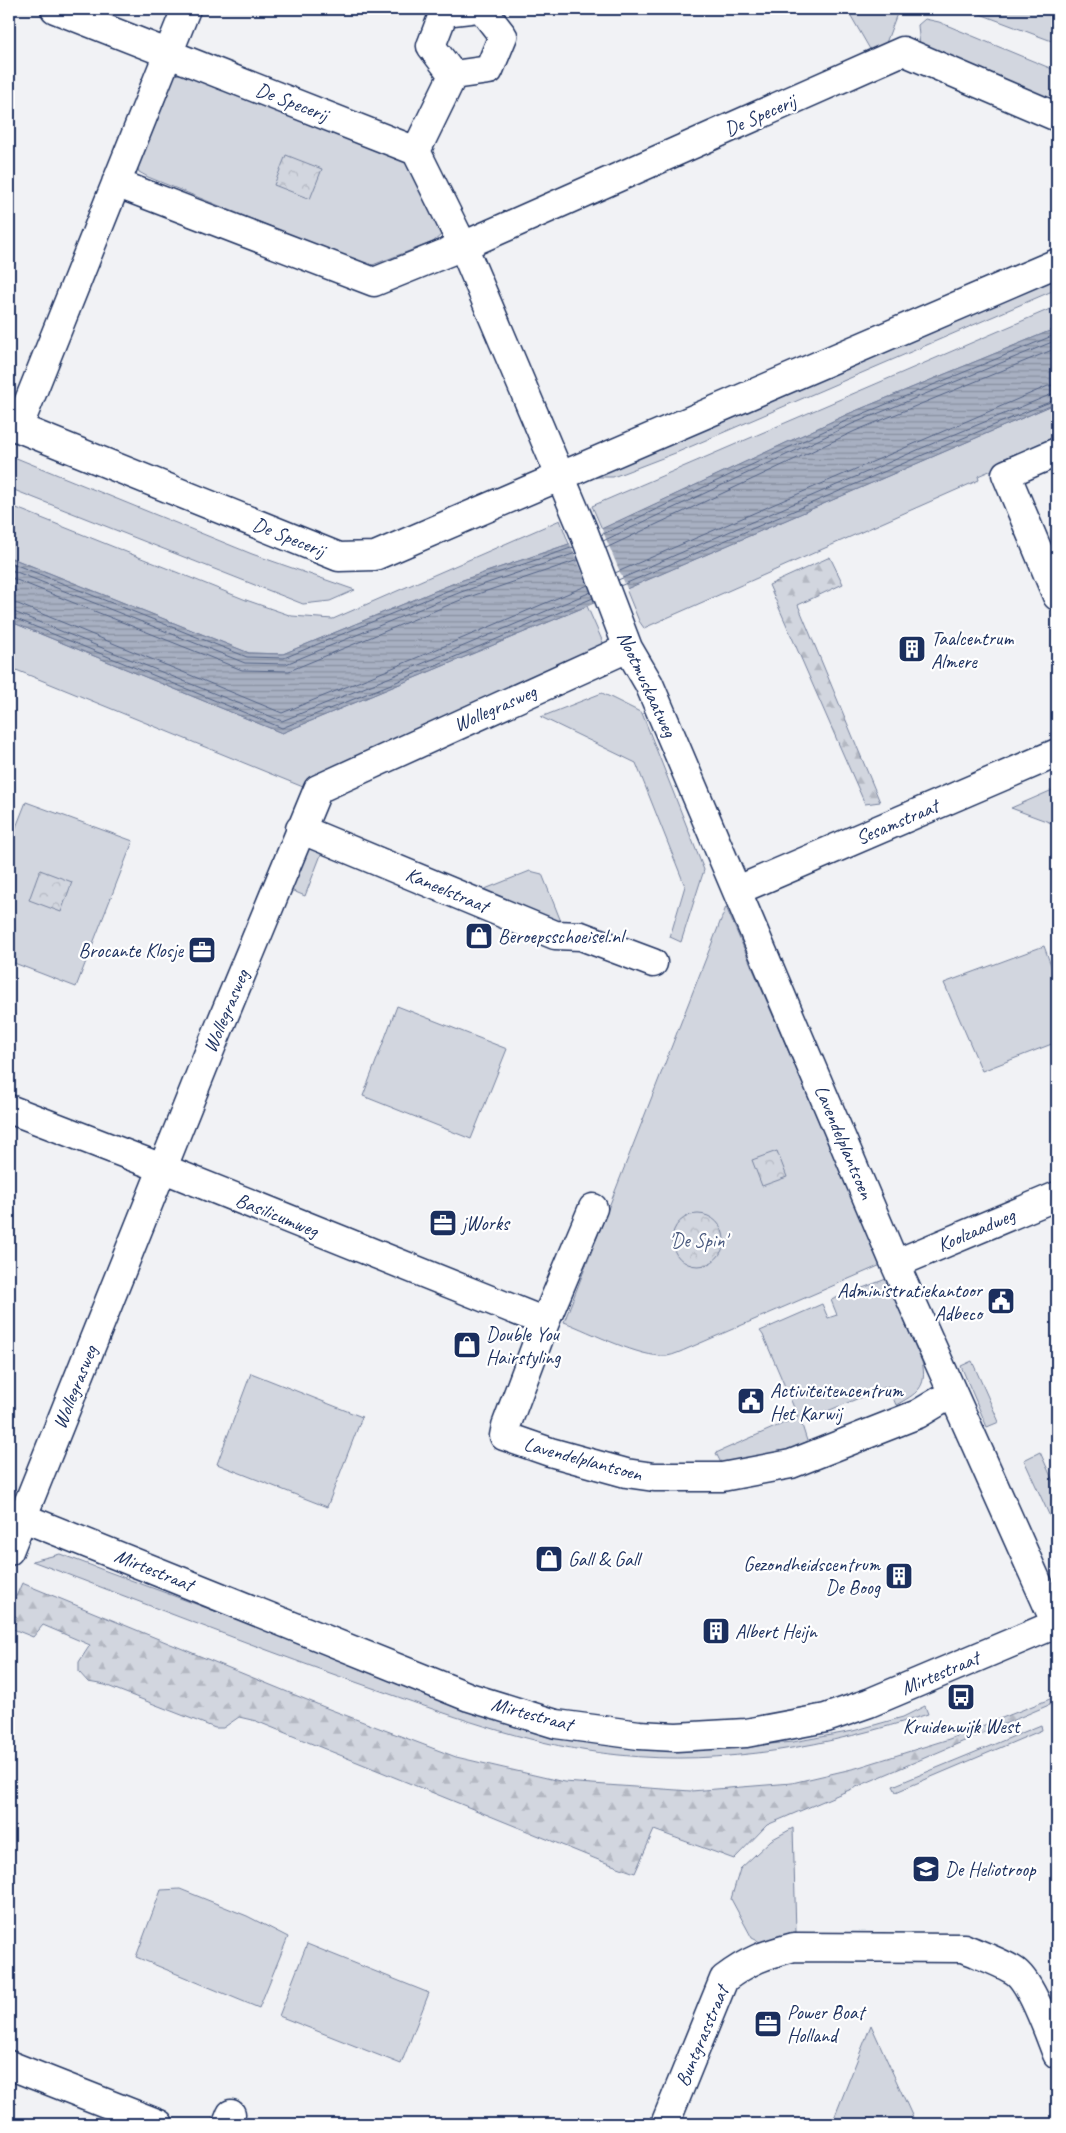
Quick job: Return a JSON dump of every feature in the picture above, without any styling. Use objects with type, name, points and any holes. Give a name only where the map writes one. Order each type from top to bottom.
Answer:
[{"type":"street","name":"De Specerij","points":[[55,9],[416,151]]},
{"type":"street","name":"De Specerij","points":[[186,9],[116,183],[14,426],[339,557],[375,556],[1057,263]]},
{"type":"street","points":[[453,74],[431,46],[444,12],[470,9]]},
{"type":"street","points":[[453,74],[489,70],[503,36],[482,9]]},
{"type":"street","name":"De Specerij","points":[[116,183],[374,282],[463,246],[903,51],[1057,117]]},
{"type":"street","points":[[453,74],[416,151],[463,246],[561,475]]},
{"type":"street","points":[[1057,452],[1006,474],[1057,596]]},
{"type":"street","name":"Nootmuskaatweg","points":[[561,475],[584,530],[628,648],[649,684],[738,890]]},
{"type":"street","name":"Wollegrasweg","points":[[9,1551],[16,1514],[162,1168],[318,789],[628,648]]},
{"type":"street","name":"Sesamstraat","points":[[738,890],[1057,753]]},
{"type":"street","name":"Kaneelstraat","points":[[300,829],[555,935],[581,936],[653,963]]},
{"type":"street","name":"Lavendelplantsoen","points":[[738,890],[951,1394],[1056,1624]]},
{"type":"street","name":"Basilicumweg","points":[[9,1109],[162,1168],[545,1322]]},
{"type":"street","name":"Koolzaadweg","points":[[895,1264],[1057,1196]]},
{"type":"street","name":"Lavendelplantsoen","points":[[593,1208],[545,1322],[506,1426],[504,1436],[550,1452],[626,1473],[654,1478],[722,1477],[791,1464],[918,1414],[951,1394]]},
{"type":"street","name":"Mirtestraat","points":[[16,1514],[469,1697],[556,1724],[639,1735],[676,1737],[746,1733],[826,1718],[895,1692],[1056,1624]]},
{"type":"street","name":"Buntgrasstraat","points":[[665,2124],[724,1979],[744,1964],[768,1954],[794,1947],[964,1948],[1015,1970],[1034,1999],[1057,2054]]},
{"type":"street","points":[[9,2065],[159,2124]]},
{"type":"green space","points":[[847,9],[897,9],[898,11],[886,43],[871,51]]},
{"type":"green space","points":[[967,9],[1052,9],[1057,11],[1057,43]]},
{"type":"green space","points":[[925,19],[939,22],[1057,71],[1057,103],[920,47],[918,25]]},
{"type":"green space","points":[[186,73],[403,158],[414,170],[441,235],[433,242],[370,266],[139,172],[136,164],[174,75]]},
{"type":"green space","points":[[286,155],[322,169],[310,199],[274,185]]},
{"type":"green space","points":[[1057,276],[1057,289],[678,452],[613,477],[592,477]]},
{"type":"green space","points":[[1057,306],[1057,328],[848,414],[602,529],[592,506]]},
{"type":"green space","points":[[1057,403],[1057,442],[978,476],[979,480],[644,628],[639,621],[626,589]]},
{"type":"green space","points":[[9,455],[252,554],[355,590],[330,601],[303,604],[9,488]]},
{"type":"green space","points":[[9,505],[246,600],[292,616],[333,619],[560,520],[569,544],[457,582],[283,654],[249,653],[9,557]]},
{"type":"green space","points":[[830,557],[843,584],[798,605],[880,802],[865,804],[769,585]]},
{"type":"green space","points":[[587,606],[605,647],[318,773],[303,787],[9,667],[9,621],[282,733]]},
{"type":"green space","points":[[602,693],[642,713],[704,870],[681,942],[670,937],[685,886],[636,763],[541,717]]},
{"type":"green space","points":[[1057,788],[1057,825],[1011,808]]},
{"type":"green space","points":[[26,802],[133,841],[76,987],[9,961],[9,845]]},
{"type":"green space","points":[[324,847],[305,896],[286,888],[305,848]]},
{"type":"green space","points":[[40,870],[72,882],[61,912],[29,900]]},
{"type":"green space","points":[[530,871],[542,874],[562,924],[480,891]]},
{"type":"green space","points":[[726,907],[881,1265],[678,1353],[656,1356],[615,1344],[564,1322]]},
{"type":"green space","points":[[1044,946],[1057,982],[1057,1042],[982,1071],[944,983]]},
{"type":"green space","points":[[397,1006],[507,1049],[471,1139],[363,1096]]},
{"type":"green space","points":[[777,1151],[787,1177],[762,1186],[752,1160]]},
{"type":"green space","name":"'De Spin'","points":[[693,1214],[703,1214],[717,1221],[724,1235],[724,1245],[717,1259],[703,1266],[693,1266],[683,1262],[676,1255],[672,1245],[672,1235],[676,1225],[683,1218]]},
{"type":"green space","points":[[886,1279],[922,1362],[923,1378],[919,1389],[896,1405],[888,1386],[801,1422],[808,1444],[723,1467],[716,1453],[798,1417],[760,1331],[822,1304],[828,1318],[837,1315],[831,1300]]},
{"type":"green space","points":[[972,1361],[999,1422],[987,1427],[961,1366]]},
{"type":"green space","points":[[251,1373],[362,1417],[327,1507],[217,1464]]},
{"type":"green space","points":[[1040,1452],[1057,1490],[1057,1532],[1024,1460]]},
{"type":"green space","points":[[60,1554],[554,1736],[619,1747],[697,1750],[793,1742],[853,1731],[903,1717],[925,1706],[928,1714],[814,1744],[736,1755],[658,1758],[619,1755],[559,1746],[500,1731],[413,1702],[251,1644],[32,1561]]},
{"type":"green space","points":[[22,1583],[329,1709],[456,1757],[564,1782],[691,1791],[792,1783],[856,1768],[949,1739],[1055,1697],[1056,1702],[767,1825],[734,1859],[654,1830],[635,1873],[601,1861],[256,1721],[239,1717],[223,1728],[215,1728],[105,1685],[88,1682],[79,1672],[79,1662],[90,1645],[43,1625],[33,1637],[13,1629],[17,1617],[9,1612]]},
{"type":"green space","points":[[1041,1725],[1042,1730],[896,1792],[893,1786]]},
{"type":"green space","points":[[793,1828],[796,1932],[760,1942],[752,1938],[731,1899],[740,1869],[771,1840]]},
{"type":"green space","points":[[180,1889],[247,1916],[288,1937],[259,2008],[136,1957],[161,1890]]},
{"type":"green space","points":[[307,1944],[429,1993],[401,2064],[279,2016]]},
{"type":"green space","points":[[871,2025],[915,2122],[913,2124],[835,2124],[833,2121]]},
{"type":"water","points":[[1057,328],[1057,403],[587,606],[282,733],[9,621],[9,557],[249,653],[283,654],[457,582],[569,544],[848,414]]},
{"type":"pier","points":[[601,527],[628,591],[596,605],[569,541]]},
{"type":"place","name":"Taalcentrum Almere","points":[[912,649]]},
{"type":"place","name":"Beroepsschoeisel.nl","points":[[479,936]]},
{"type":"place","name":"Brocante Klosje","points":[[202,950]]},
{"type":"place","name":"jWorks","points":[[443,1223]]},
{"type":"place","name":"Administratiekantoor Adbeco","points":[[1001,1301]]},
{"type":"place","name":"Double You Hairstyling","points":[[467,1345]]},
{"type":"place","name":"Activiteitencentrum Het Karwij","points":[[751,1401]]},
{"type":"place","name":"Gall & Gall","points":[[549,1559]]},
{"type":"place","name":"Gezondheidscentrum De Boog","points":[[899,1576]]},
{"type":"place","name":"Albert Heijn","points":[[716,1631]]},
{"type":"place","name":"Kruidenwijk West","points":[[961,1697]]},
{"type":"place","name":"De Heliotroop","points":[[926,1869]]},
{"type":"place","name":"Power Boat Holland","points":[[768,2024]]}]
